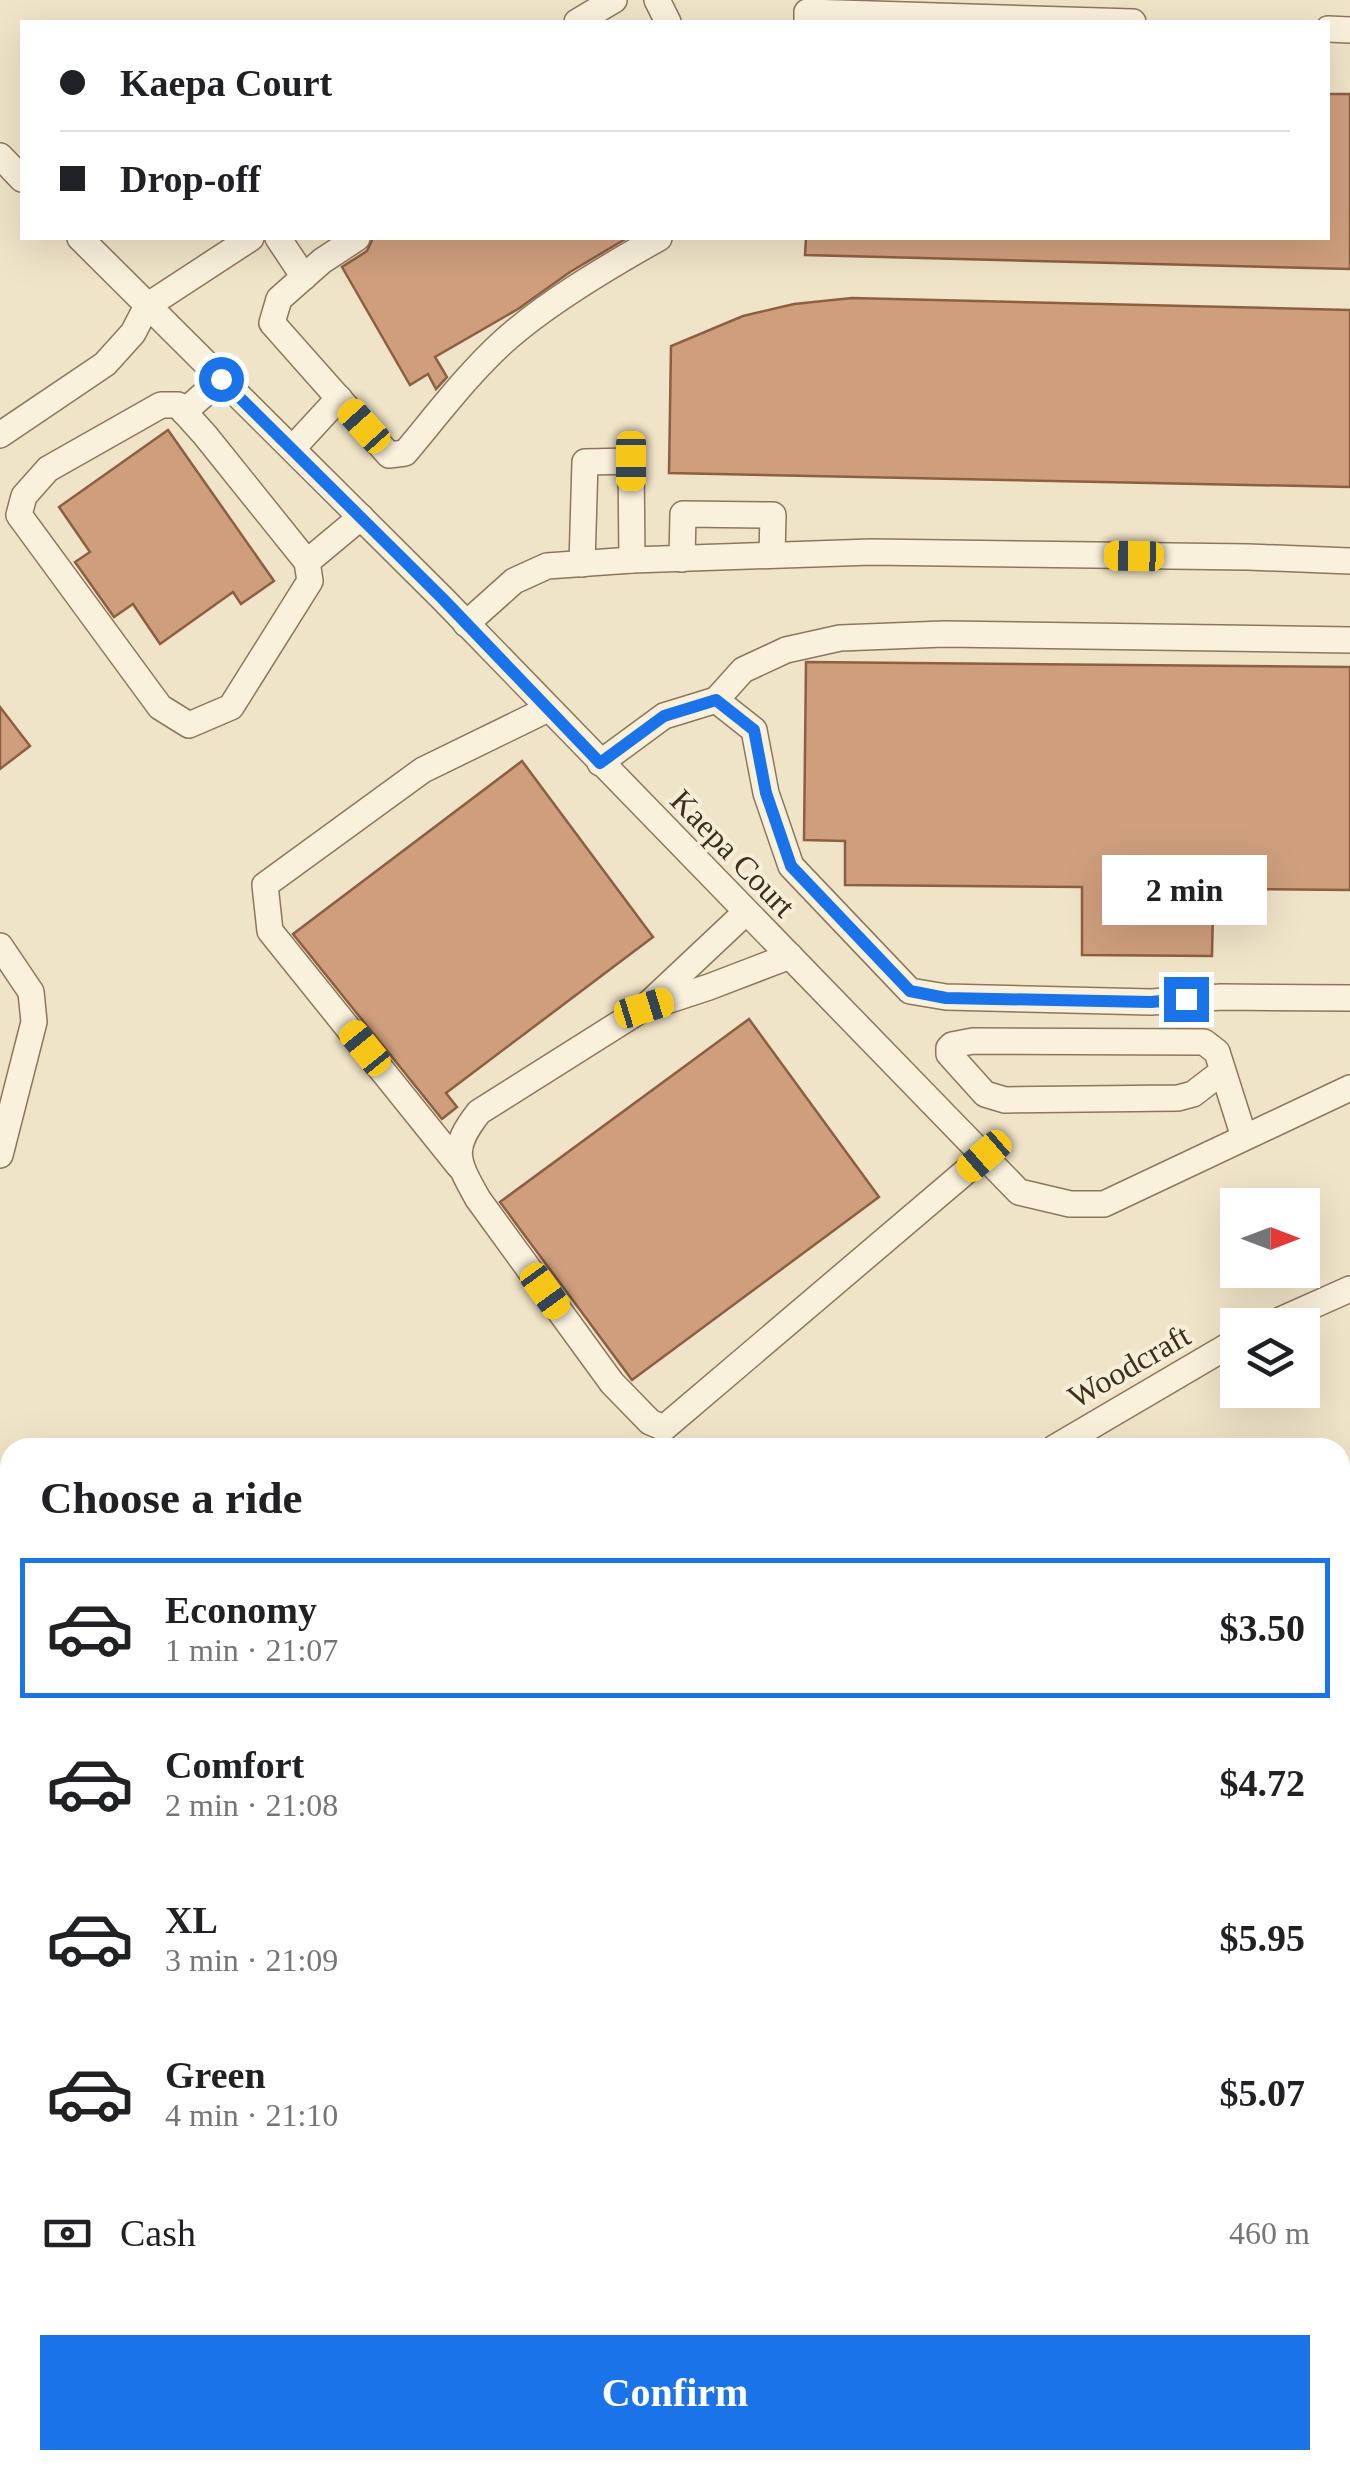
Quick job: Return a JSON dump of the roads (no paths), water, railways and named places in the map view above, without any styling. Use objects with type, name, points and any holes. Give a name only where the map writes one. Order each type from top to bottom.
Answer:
[{"type":"street","points":[[580,20],[614,0]]},
{"type":"street","points":[[806,20],[807,12],[1098,14],[1111,0]]},
{"type":"street","name":"Kaepa Court","points":[[82,240],[361,517],[1019,1192],[1070,1204],[1104,1204],[1350,1088]]},
{"type":"street","points":[[0,435],[105,364],[132,333],[147,306],[248,240]]},
{"type":"street","points":[[279,240],[304,277]]},
{"type":"street","points":[[354,240],[322,261],[279,299],[272,323],[389,455],[405,453],[507,338],[612,264],[655,240]]},
{"type":"street","points":[[184,412],[221,379]]},
{"type":"street","points":[[293,448],[338,398]]},
{"type":"street","points":[[161,405],[178,405],[307,562],[310,582],[230,707],[189,724],[160,707],[19,515],[24,496],[48,469],[161,405]]},
{"type":"street","points":[[582,564],[585,462],[631,461],[632,560]]},
{"type":"street","points":[[682,558],[682,514],[773,515],[772,556]]},
{"type":"street","points":[[307,562],[361,517]]},
{"type":"street","points":[[466,624],[514,581],[547,566],[632,560],[871,552],[1350,562]]},
{"type":"street","points":[[600,763],[664,716],[716,700],[743,670],[786,650],[840,638],[944,634],[1350,640]]},
{"type":"street","points":[[716,700],[754,730],[766,793],[791,866],[910,991],[946,998],[1132,1001],[1350,998]]},
{"type":"street","points":[[548,710],[422,770],[265,885],[270,930],[460,1166],[478,1199],[612,1382],[650,1422],[664,1428],[984,1156]]},
{"type":"street","points":[[460,1166],[462,1134],[479,1112],[644,1008],[746,912]]},
{"type":"street","points":[[0,946],[32,992],[34,1022],[0,1156]]},
{"type":"street","points":[[644,1008],[790,956]]},
{"type":"street","points":[[1223,1071],[1194,1094],[1178,1098],[1005,1100],[985,1094],[949,1054],[949,1048],[972,1041],[1204,1042],[1217,1052],[1244,1137]]},
{"type":"street","points":[[1308,1308],[1350,1289]]},
{"type":"street","name":"Woodcraft","points":[[1071,1438],[1220,1351]]}]
